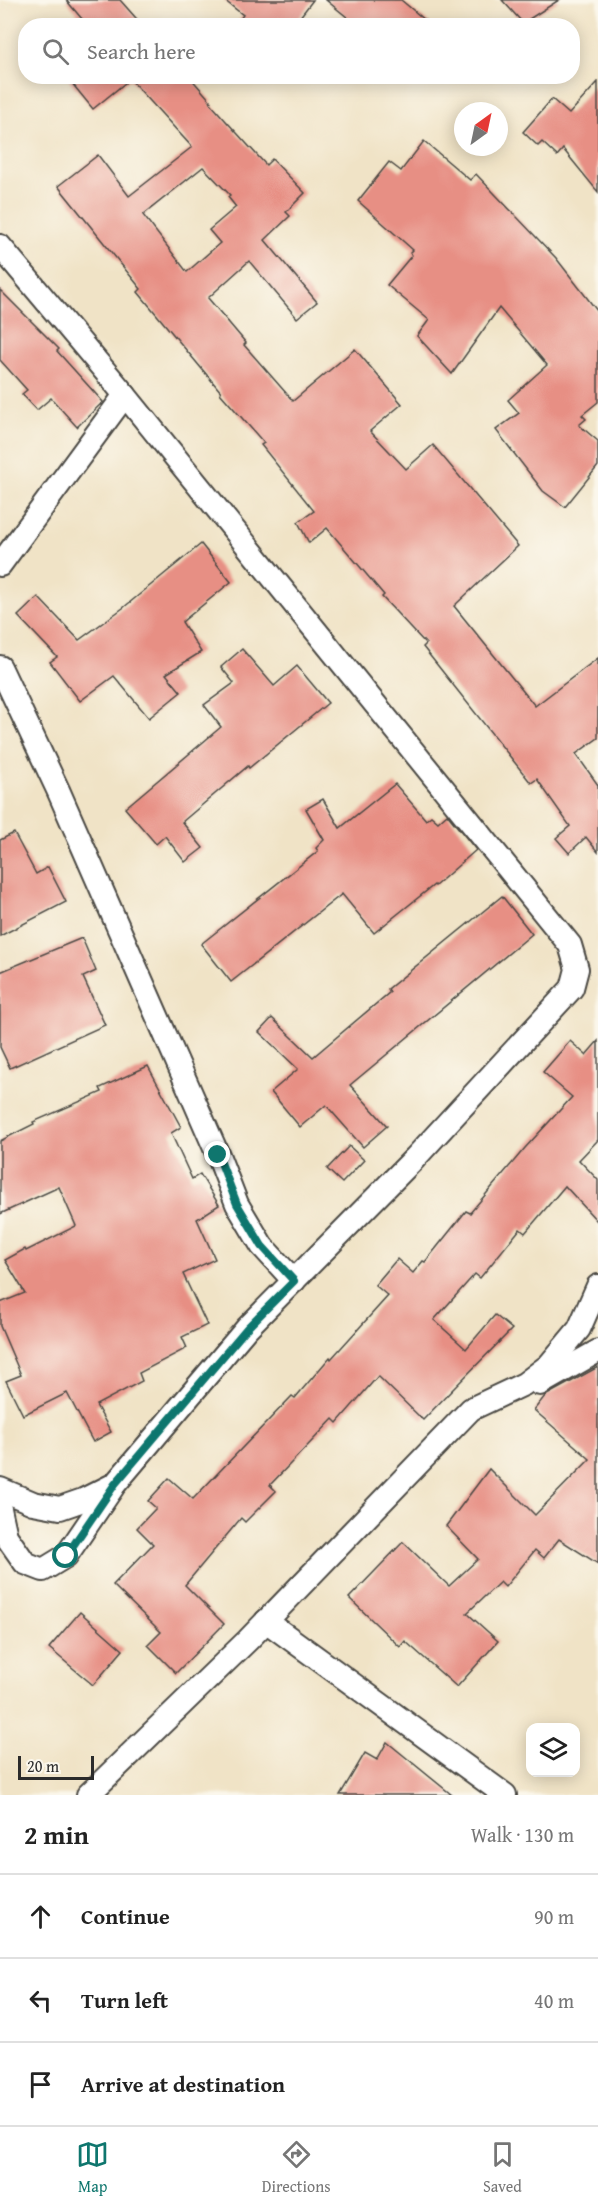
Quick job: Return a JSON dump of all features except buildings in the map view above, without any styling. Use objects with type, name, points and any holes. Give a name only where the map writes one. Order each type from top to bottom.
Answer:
[{"type":"street","points":[[0,246],[125,395],[570,945],[577,969],[572,988],[415,1158],[247,1328],[115,1484],[66,1556],[44,1570],[25,1563],[6,1536],[0,1509]]},
{"type":"street","points":[[0,565],[125,395]]},
{"type":"street","points":[[0,667],[63,800],[218,1155],[237,1204],[262,1246],[294,1281]]},
{"type":"street","points":[[101,1791],[471,1409],[524,1384],[549,1365],[579,1329],[598,1286]]},
{"type":"street","points":[[471,1409],[515,1399],[598,1351]]},
{"type":"street","points":[[0,1489],[33,1503],[60,1508],[83,1500],[115,1484]]},
{"type":"street","points":[[266,1621],[505,1795]]},
{"type":"route","points":[[66,1556],[115,1484],[247,1328],[294,1281],[262,1246],[237,1204],[218,1155]]}]
